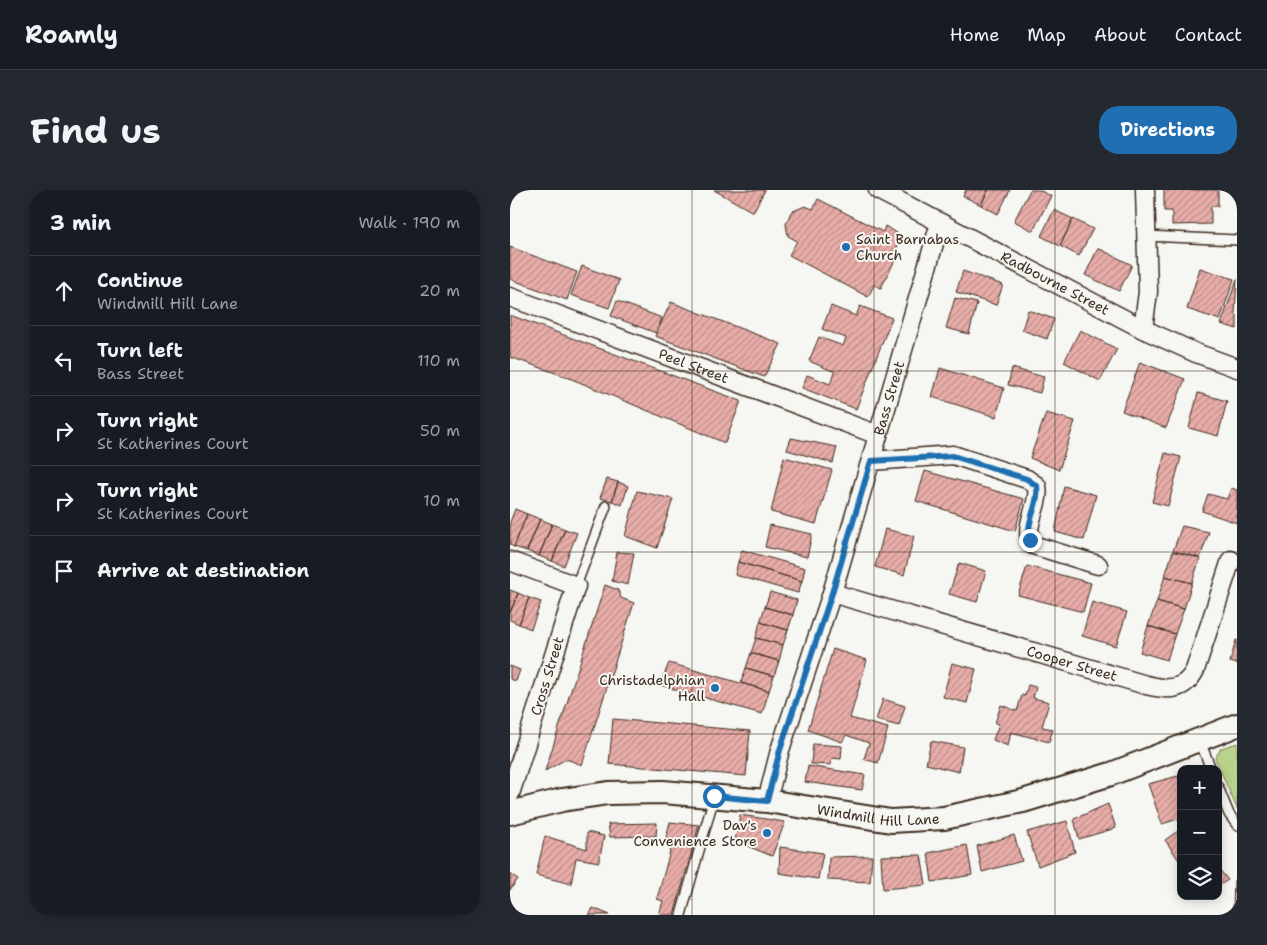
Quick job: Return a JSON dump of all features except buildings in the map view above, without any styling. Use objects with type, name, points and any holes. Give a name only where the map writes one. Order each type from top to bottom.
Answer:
[{"type":"street","name":"Radbourne Street","points":[[878,190],[1143,329],[1196,353],[1237,368]]},
{"type":"street","points":[[1143,329],[1148,292],[1145,190]]},
{"type":"street","name":"Bass Street","points":[[767,801],[780,750],[832,593],[940,223]]},
{"type":"street","name":"Peel Street","points":[[510,296],[878,435]]},
{"type":"street","points":[[871,461],[953,456],[1027,479],[1037,486],[1038,493],[1029,528],[1030,540],[1034,545],[1098,564]]},
{"type":"street","name":"Cooper Street","points":[[832,593],[1169,689],[1184,684],[1195,670],[1231,560]]},
{"type":"street","points":[[510,561],[576,586]]},
{"type":"street","name":"Cross Street","points":[[512,804],[576,586]]},
{"type":"street","name":"Windmill Hill Lane","points":[[512,804],[608,792],[663,792],[767,801],[891,821],[944,818],[1023,801],[1111,774],[1199,738],[1237,725]]},
{"type":"lane","points":[[1146,236],[1237,240]]},
{"type":"lane","points":[[576,586],[606,506]]},
{"type":"lane","points":[[1199,738],[1209,765]]},
{"type":"lane","points":[[681,915],[714,796]]},
{"type":"lane","points":[[1222,797],[1229,814],[1237,825]]},
{"type":"green space","points":[[1237,743],[1237,809],[1222,774],[1222,765],[1218,765],[1215,758],[1221,748]]},
{"type":"place","name":"Saint Barnabas Church","points":[[846,247]]},
{"type":"place","name":"Christadelphian Hall","points":[[715,688]]},
{"type":"place","name":"Dav's Convenience Store","points":[[767,833]]},
{"type":"route","points":[[714,796],[767,801],[780,750],[832,593],[871,461],[936,455],[953,456],[999,468],[1027,479],[1037,486],[1038,493],[1038,501],[1029,528],[1028,535],[1030,540]]}]
